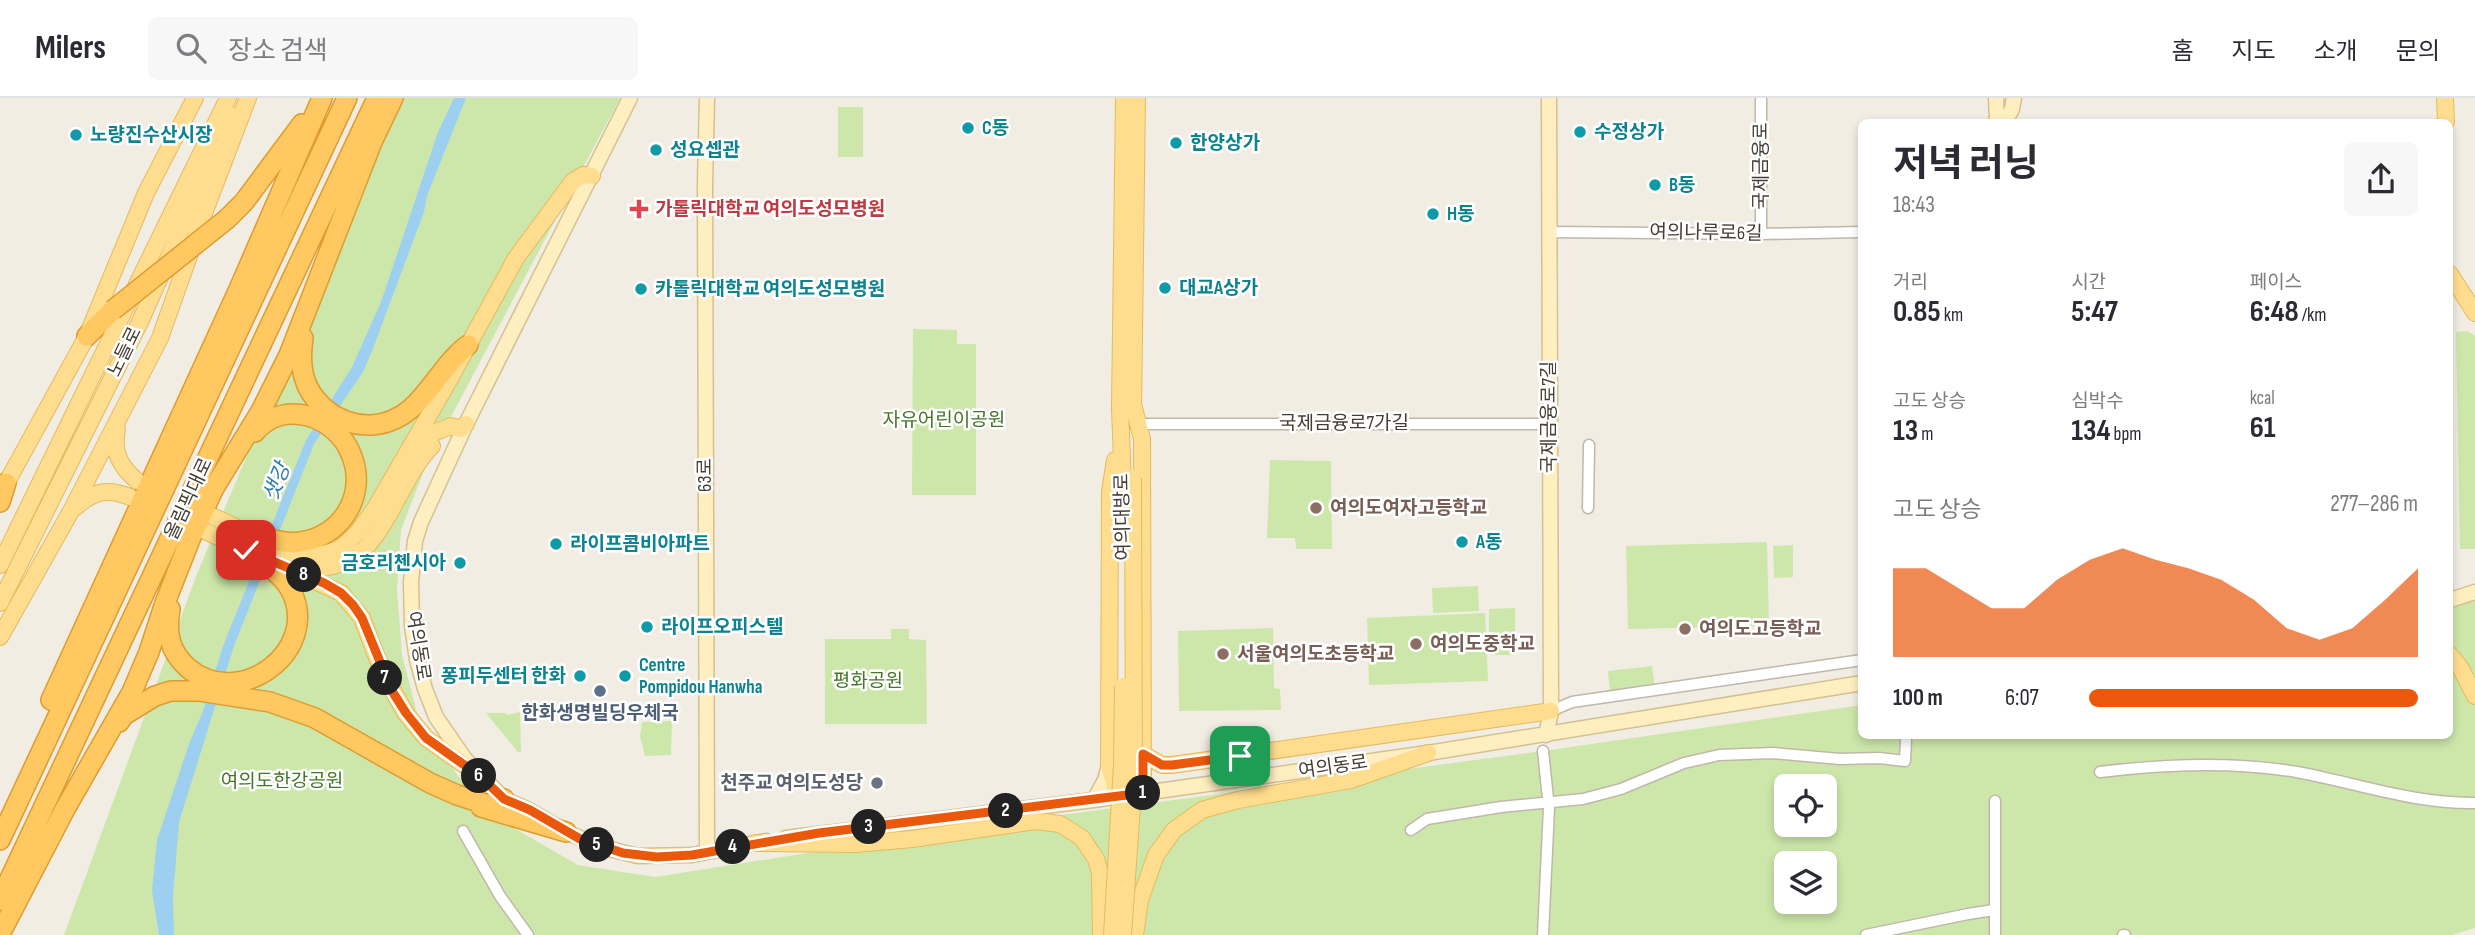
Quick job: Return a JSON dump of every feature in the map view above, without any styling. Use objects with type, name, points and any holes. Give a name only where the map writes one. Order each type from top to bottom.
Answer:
[{"type":"highway","points":[[87,336],[113,310],[228,219],[244,202],[322,98]]},
{"type":"highway","points":[[0,812],[239,289],[322,98]]},
{"type":"highway","name":"올림픽대로","points":[[0,840],[347,98]]},
{"type":"highway","name":"올림픽대로","points":[[0,900],[377,98]]},
{"type":"highway","points":[[0,934],[44,846],[132,692],[149,652],[178,567],[214,488],[235,457],[273,388],[372,142],[393,98]]},
{"type":"highway","points":[[292,563],[335,527],[351,506],[356,479],[351,454],[344,440],[312,409],[310,393],[301,368],[304,316]]},
{"type":"highway","points":[[235,457],[261,426],[273,417],[285,414],[312,409],[354,423],[377,424],[404,415],[418,405],[455,355],[468,345]]},
{"type":"highway","points":[[249,542],[292,563]]},
{"type":"highway","points":[[242,689],[284,655],[297,625],[298,609],[291,590],[292,563],[286,542],[249,542]]},
{"type":"highway","points":[[178,567],[169,619],[170,645],[177,658],[200,684]]},
{"type":"highway","points":[[103,742],[124,715],[155,696],[200,684],[242,689],[315,718],[464,802],[566,832]]},
{"type":"highway","points":[[429,783],[478,803],[495,804],[504,799]]},
{"type":"main road","points":[[2,493],[87,336],[146,193],[195,98]]},
{"type":"main road","name":"노들로","points":[[0,565],[228,98]]},
{"type":"main road","name":"노들로","points":[[0,603],[140,322],[241,98]]},
{"type":"main road","points":[[0,637],[71,511],[160,338],[248,98]]},
{"type":"main road","name":"여의동로","points":[[630,98],[429,502],[415,541],[411,582],[412,626],[417,660],[436,717],[465,760],[504,799],[530,810],[566,832],[605,848],[638,856],[692,855],[755,843],[1094,800],[1428,753],[1858,684]]},
{"type":"main road","name":"63로","points":[[707,98],[707,852]]},
{"type":"main road","name":"여의대방로","points":[[1124,98],[1121,419],[1128,481]]},
{"type":"main road","name":"여의대방로","points":[[1112,935],[1122,765],[1128,481],[1133,404],[1137,98]]},
{"type":"main road","name":"국제금융로7길","points":[[1546,735],[1550,710],[1549,98]]},
{"type":"main road","points":[[1996,98],[1997,119]]},
{"type":"main road","points":[[2007,119],[2014,98]]},
{"type":"main road","points":[[2445,98],[2446,119]]},
{"type":"main road","points":[[341,548],[358,532],[374,510],[516,258],[573,181],[579,176],[592,176]]},
{"type":"main road","points":[[2453,279],[2475,313]]},
{"type":"main road","points":[[1133,404],[1142,439],[1143,793]]},
{"type":"main road","points":[[71,511],[88,496],[98,492],[134,489],[118,460],[115,442],[120,418]]},
{"type":"main road","points":[[1094,800],[1105,780],[1109,765],[1110,492],[1121,419]]},
{"type":"main road","points":[[292,563],[341,548],[362,531],[410,459],[431,435],[452,426],[460,429],[466,424]]},
{"type":"main road","points":[[292,563],[333,566],[352,559],[362,551],[380,527],[419,460],[440,439],[457,432],[466,424]]},
{"type":"main road","points":[[1124,935],[1134,777],[1128,481]]},
{"type":"main road","points":[[208,524],[249,542]]},
{"type":"main road","points":[[292,563],[341,593],[353,605],[362,618],[392,691],[406,713],[426,738],[480,776]]},
{"type":"main road","points":[[2453,599],[2475,592]]},
{"type":"main road","points":[[2453,659],[2472,690]]},
{"type":"main road","points":[[1143,754],[1162,765],[1172,765],[1550,710]]},
{"type":"main road","points":[[1135,935],[1140,901],[1156,855],[1164,842],[1182,824],[1202,810],[1238,800],[1351,780],[1428,753]]},
{"type":"main road","points":[[1109,765],[1120,796]]},
{"type":"main road","points":[[755,843],[855,844],[1026,822],[1047,821],[1060,824],[1082,838],[1090,847],[1100,873],[1101,935]]},
{"type":"street","name":"국제금융로","points":[[1761,98],[1761,234]]},
{"type":"street","name":"여의나루로6길","points":[[1549,232],[1858,232]]},
{"type":"street","name":"국제금융로7가길","points":[[1139,424],[1549,424]]},
{"type":"street","points":[[1588,508],[1589,445]]},
{"type":"street","points":[[1550,710],[1572,702],[1858,661]]},
{"type":"street","points":[[1411,830],[1427,819],[1601,795],[1684,763],[1719,755],[1773,753],[1905,761],[1906,740]]},
{"type":"street","points":[[1543,751],[1548,803],[1543,935]]},
{"type":"street","points":[[2100,772],[2153,767],[2247,767],[2294,772],[2426,800],[2475,803]]},
{"type":"street","points":[[1995,801],[1995,935]]},
{"type":"street","points":[[463,831],[500,896],[528,935]]},
{"type":"street","points":[[1866,935],[1994,910]]},
{"type":"green space","name":"여의도한강공원","points":[[399,98],[620,98],[428,460],[401,530],[397,590],[402,655],[417,713],[458,776],[505,823],[578,865],[655,877],[985,825],[1543,751],[1858,706],[1858,739],[2453,739],[2453,602],[2475,595],[2475,928],[2452,935],[64,935],[198,571]]},
{"type":"green space","points":[[838,107],[863,107],[863,157],[838,157]]},
{"type":"green space","name":"자유어린이공원","points":[[913,329],[957,330],[957,344],[976,344],[976,495],[912,495]]},
{"type":"green space","points":[[2467,331],[2475,336],[2475,549],[2460,549],[2456,332]]},
{"type":"green space","points":[[1270,460],[1331,461],[1332,549],[1296,549],[1295,538],[1267,538]]},
{"type":"green space","points":[[1767,542],[1769,626],[1628,629],[1626,546]]},
{"type":"green space","points":[[1793,545],[1793,577],[1774,578],[1773,546]]},
{"type":"green space","points":[[1478,586],[1479,611],[1433,613],[1432,588]]},
{"type":"green space","points":[[1515,608],[1515,655],[1489,655],[1489,609]]},
{"type":"green space","points":[[1485,613],[1488,681],[1369,685],[1367,618]]},
{"type":"green space","points":[[1273,628],[1274,688],[1280,689],[1281,710],[1179,711],[1178,631]]},
{"type":"green space","name":"평화공원","points":[[891,629],[909,629],[909,639],[926,640],[927,724],[825,724],[825,639],[891,639]]},
{"type":"green space","points":[[1652,666],[1655,689],[1610,694],[1608,671]]},
{"type":"green space","points":[[520,712],[521,752],[518,752],[486,713],[507,715]]},
{"type":"green space","points":[[672,721],[671,755],[645,756],[640,736],[642,722]]},
{"type":"water","points":[[454,98],[466,98],[427,196],[424,212],[374,346],[363,372],[314,444],[234,646],[179,822],[173,897],[174,935],[159,935],[152,891],[157,840],[223,646],[306,440],[352,367],[381,302],[438,132]]},
{"type":"place","name":"C동","points":[[968,128]]},
{"type":"place","name":"수정상가","points":[[1580,132]]},
{"type":"place","name":"노량진수산시장","points":[[76,135]]},
{"type":"place","name":"한양상가","points":[[1176,143]]},
{"type":"place","name":"성요셉관","points":[[656,150]]},
{"type":"place","name":"B동","points":[[1655,185]]},
{"type":"place","name":"가톨릭대학교 여의도성모병원","points":[[639,209]]},
{"type":"place","name":"H동","points":[[1433,214]]},
{"type":"place","name":"대교A상가","points":[[1165,288]]},
{"type":"place","name":"카톨릭대학교 여의도성모병원","points":[[641,289]]},
{"type":"place","name":"여의도여자고등학교","points":[[1316,508]]},
{"type":"place","name":"A동","points":[[1462,542]]},
{"type":"place","name":"라이프콤비아파트","points":[[556,544]]},
{"type":"place","name":"금호리첸시아","points":[[460,563]]},
{"type":"place","name":"라이프오피스텔","points":[[647,627]]},
{"type":"place","name":"여의도고등학교","points":[[1685,629]]},
{"type":"place","name":"여의도중학교","points":[[1416,644]]},
{"type":"place","name":"서울여의도초등학교","points":[[1223,654]]},
{"type":"place","name":"퐁피두센터 한화","points":[[580,676]]},
{"type":"place","name":"Centre Pompidou Hanwha","points":[[625,676]]},
{"type":"place","name":"한화생명빌딩우체국","points":[[600,691]]},
{"type":"place","name":"천주교 여의도성당","points":[[877,783]]},
{"type":"route","points":[[246,550],[324,583],[341,593],[353,605],[362,618],[392,691],[426,738],[480,776],[504,799],[530,810],[580,839],[623,853],[657,857],[692,855],[819,833],[1143,793],[1143,754],[1162,765],[1240,756]]},
{"type":"water label","name":"샛강","points":[[277,482]]}]
